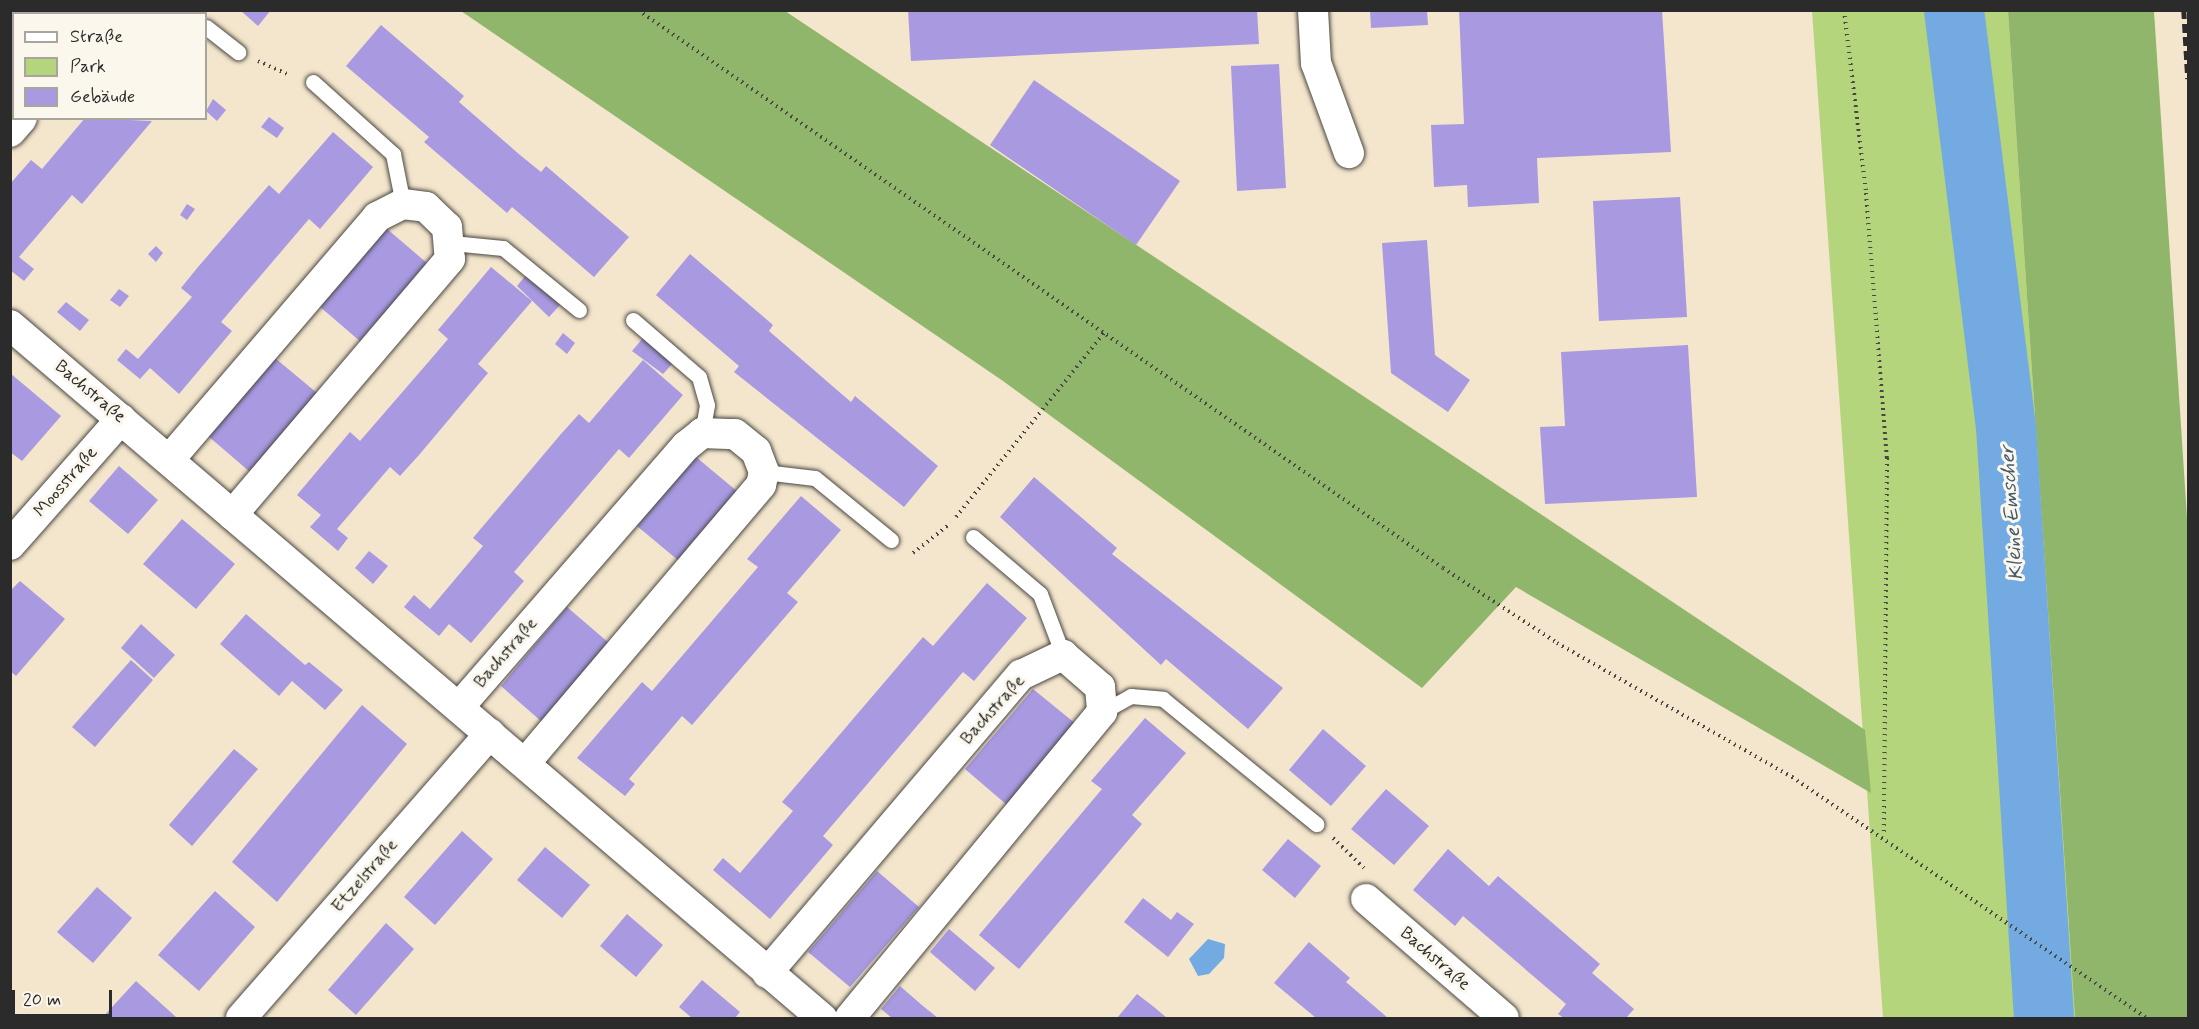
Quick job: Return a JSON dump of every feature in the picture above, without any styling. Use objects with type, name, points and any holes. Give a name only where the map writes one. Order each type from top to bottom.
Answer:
[{"type":"street","points":[[1313,10],[1316,63],[1348,153]]},
{"type":"street","points":[[10,132],[20,120]]},
{"type":"street","points":[[169,460],[377,217],[402,204],[426,207],[447,227],[452,243],[441,273],[232,515]]},
{"type":"street","name":"Bachstraße","points":[[10,325],[822,1018]]},
{"type":"street","name":"Moosstraße","points":[[10,545],[121,419]]},
{"type":"street","points":[[525,764],[749,502],[764,472],[756,451],[735,434],[702,433]]},
{"type":"street","name":"Bachstraße","points":[[459,707],[702,433]]},
{"type":"street","points":[[850,1018],[1102,712],[1100,687],[1063,655]]},
{"type":"street","name":"Bachstraße","points":[[767,973],[1021,675],[1063,655]]},
{"type":"street","name":"Etzelstraße","points":[[241,1018],[489,734]]},
{"type":"street","name":"Bachstraße","points":[[1366,899],[1504,1018]]},
{"type":"lane","points":[[207,28],[238,52]]},
{"type":"lane","points":[[313,82],[393,154],[402,204]]},
{"type":"lane","points":[[452,243],[504,248],[579,310]]},
{"type":"lane","points":[[633,320],[699,377],[707,405],[702,433]]},
{"type":"lane","points":[[764,472],[815,478],[891,540]]},
{"type":"lane","points":[[974,537],[1040,594],[1063,655]]},
{"type":"lane","points":[[1102,712],[1131,696],[1163,699],[1316,824]]},
{"type":"path","points":[[638,10],[1557,643],[1698,720],[1884,837],[2146,1018]]},
{"type":"path","points":[[1844,10],[1866,193],[1887,458],[1884,837]]},
{"type":"path","points":[[238,52],[313,82]]},
{"type":"path","points":[[891,540],[914,553],[952,522],[1104,333]]},
{"type":"path","points":[[952,522],[974,537]]},
{"type":"path","points":[[1316,824],[1371,877],[1366,899]]},
{"type":"green space","points":[[461,11],[785,11],[1865,730],[1871,793],[1516,587],[1422,688],[1003,381]]},
{"type":"green space","points":[[1812,11],[2008,11],[2075,1018],[1883,1018]]},
{"type":"green space","points":[[2008,11],[2154,11],[2188,533],[2188,1018],[2075,1018]]},
{"type":"water","points":[[1208,939],[1225,944],[1224,958],[1209,974],[1198,976],[1189,959]]},
{"type":"building","points":[[21,10],[91,10],[92,12],[20,12]]},
{"type":"building","points":[[240,10],[271,10],[258,26]]},
{"type":"building","points":[[908,10],[1257,10],[1259,44],[911,61]]},
{"type":"building","points":[[1370,10],[1427,10],[1428,25],[1371,28]]},
{"type":"building","points":[[1459,10],[1662,10],[1671,152],[1537,158],[1539,203],[1468,207],[1467,185],[1434,187],[1431,125],[1464,124]]},
{"type":"building","points":[[381,25],[464,96],[459,102],[520,155],[541,172],[546,166],[629,237],[594,277],[512,207],[507,213],[424,142],[429,137],[346,66]]},
{"type":"building","points":[[12,42],[12,65],[10,64]]},
{"type":"building","points":[[1279,64],[1286,188],[1237,191],[1231,66]]},
{"type":"building","points":[[1034,80],[1180,181],[1136,245],[990,145]]},
{"type":"building","points":[[213,99],[226,110],[217,121],[207,109]]},
{"type":"building","points":[[269,117],[284,128],[277,138],[261,127]]},
{"type":"building","points":[[83,120],[152,121],[82,204],[72,195],[19,257],[34,269],[24,281],[10,270],[10,184],[31,160],[42,169]]},
{"type":"building","points":[[333,132],[373,167],[320,229],[309,219],[221,322],[232,331],[179,394],[150,368],[140,379],[117,360],[126,349],[138,359],[192,297],[181,288],[198,267],[269,185],[279,194]]},
{"type":"building","points":[[1680,197],[1687,317],[1599,321],[1593,201]]},
{"type":"building","points":[[187,204],[195,209],[187,220],[180,215]]},
{"type":"building","points":[[386,228],[428,264],[361,342],[319,306]]},
{"type":"building","points":[[1427,240],[1435,355],[1470,380],[1448,412],[1391,373],[1382,243]]},
{"type":"building","points":[[156,246],[163,253],[156,262],[148,254]]},
{"type":"building","points":[[690,254],[773,325],[769,331],[851,402],[855,396],[938,466],[904,507],[734,372],[739,366],[656,295]]},
{"type":"building","points":[[491,267],[532,301],[478,364],[488,373],[419,455],[400,476],[390,467],[337,529],[348,538],[338,551],[310,527],[321,515],[297,495],[350,432],[360,441],[431,359],[448,339],[438,330]]},
{"type":"building","points":[[526,275],[560,305],[549,317],[517,286]]},
{"type":"building","points":[[119,289],[129,296],[120,307],[110,300]]},
{"type":"building","points":[[66,302],[89,320],[80,331],[57,312]]},
{"type":"building","points":[[563,333],[575,343],[567,354],[555,344]]},
{"type":"building","points":[[643,338],[673,363],[663,374],[632,351]]},
{"type":"building","points":[[1688,345],[1697,497],[1545,504],[1540,427],[1565,426],[1561,352]]},
{"type":"building","points":[[275,358],[317,393],[250,472],[208,436]]},
{"type":"building","points":[[643,360],[683,395],[629,458],[619,449],[514,572],[524,581],[471,643],[449,624],[439,636],[404,607],[414,595],[430,609],[483,546],[473,538],[561,434],[579,414],[589,423]]},
{"type":"building","points":[[10,373],[61,416],[22,461],[10,452]]},
{"type":"building","points":[[696,457],[738,492],[679,561],[637,526]]},
{"type":"building","points":[[119,466],[158,500],[128,534],[89,501]]},
{"type":"building","points":[[1034,477],[1117,548],[1112,554],[1283,688],[1248,729],[1166,659],[1161,665],[1000,517]]},
{"type":"building","points":[[801,496],[841,530],[787,593],[798,602],[692,725],[682,716],[629,779],[635,784],[625,796],[577,758],[642,682],[652,691],[688,649],[758,567],[747,559]]},
{"type":"building","points":[[182,519],[235,564],[196,609],[143,564]]},
{"type":"building","points":[[369,551],[388,566],[373,584],[355,568]]},
{"type":"building","points":[[20,581],[65,619],[16,676],[10,671],[10,591]]},
{"type":"building","points":[[987,583],[1027,618],[974,681],[963,672],[823,836],[833,845],[770,919],[713,870],[723,858],[740,873],[793,811],[782,802],[923,637],[933,646]]},
{"type":"building","points":[[567,607],[609,643],[542,722],[501,686]]},
{"type":"building","points":[[246,614],[305,665],[309,662],[343,690],[325,710],[292,681],[279,696],[220,644]]},
{"type":"building","points":[[141,624],[175,655],[154,678],[121,648]]},
{"type":"building","points":[[131,660],[153,680],[95,747],[72,727]]},
{"type":"building","points":[[1033,689],[1076,724],[1007,805],[965,769]]},
{"type":"building","points":[[362,705],[407,744],[277,902],[232,862]]},
{"type":"building","points":[[1145,718],[1186,753],[1132,815],[1142,824],[1019,969],[979,935],[1102,789],[1091,781]]},
{"type":"building","points":[[1323,729],[1366,766],[1331,806],[1289,770]]},
{"type":"building","points":[[234,749],[258,769],[192,846],[169,825]]},
{"type":"building","points":[[1386,789],[1429,826],[1394,865],[1351,829]]},
{"type":"building","points":[[462,831],[493,859],[435,925],[404,897]]},
{"type":"building","points":[[1288,839],[1321,866],[1295,898],[1262,870]]},
{"type":"building","points":[[545,847],[590,885],[562,918],[517,880]]},
{"type":"building","points":[[1448,849],[1489,886],[1498,876],[1600,964],[1592,973],[1634,1009],[1626,1018],[1564,1018],[1558,1014],[1566,1004],[1463,916],[1455,926],[1413,890]]},
{"type":"building","points":[[877,871],[919,907],[850,987],[808,952]]},
{"type":"building","points":[[97,887],[132,918],[93,963],[57,932]]},
{"type":"building","points":[[215,891],[255,927],[199,991],[158,955]]},
{"type":"building","points":[[1143,898],[1171,920],[1177,912],[1194,924],[1168,957],[1124,922]]},
{"type":"building","points":[[627,914],[663,945],[636,977],[600,946]]},
{"type":"building","points":[[386,923],[414,949],[356,1015],[328,990]]},
{"type":"building","points":[[949,929],[995,968],[975,991],[930,952]]},
{"type":"building","points":[[1309,942],[1350,978],[1346,982],[1388,1018],[1316,1018],[1274,983]]},
{"type":"building","points":[[702,980],[740,1012],[735,1018],[692,1018],[679,1007]]},
{"type":"building","points":[[136,981],[176,1017],[102,1018]]},
{"type":"building","points":[[900,986],[938,1018],[892,1018],[881,1009]]},
{"type":"building","points":[[1137,994],[1154,1007],[1167,1018],[1117,1018]]},
{"type":"waterway","name":"Kleine Emscher","points":[[1954,10],[2006,427],[2044,1018]]},
{"type":"railway","points":[[2184,10],[2188,79]]}]
